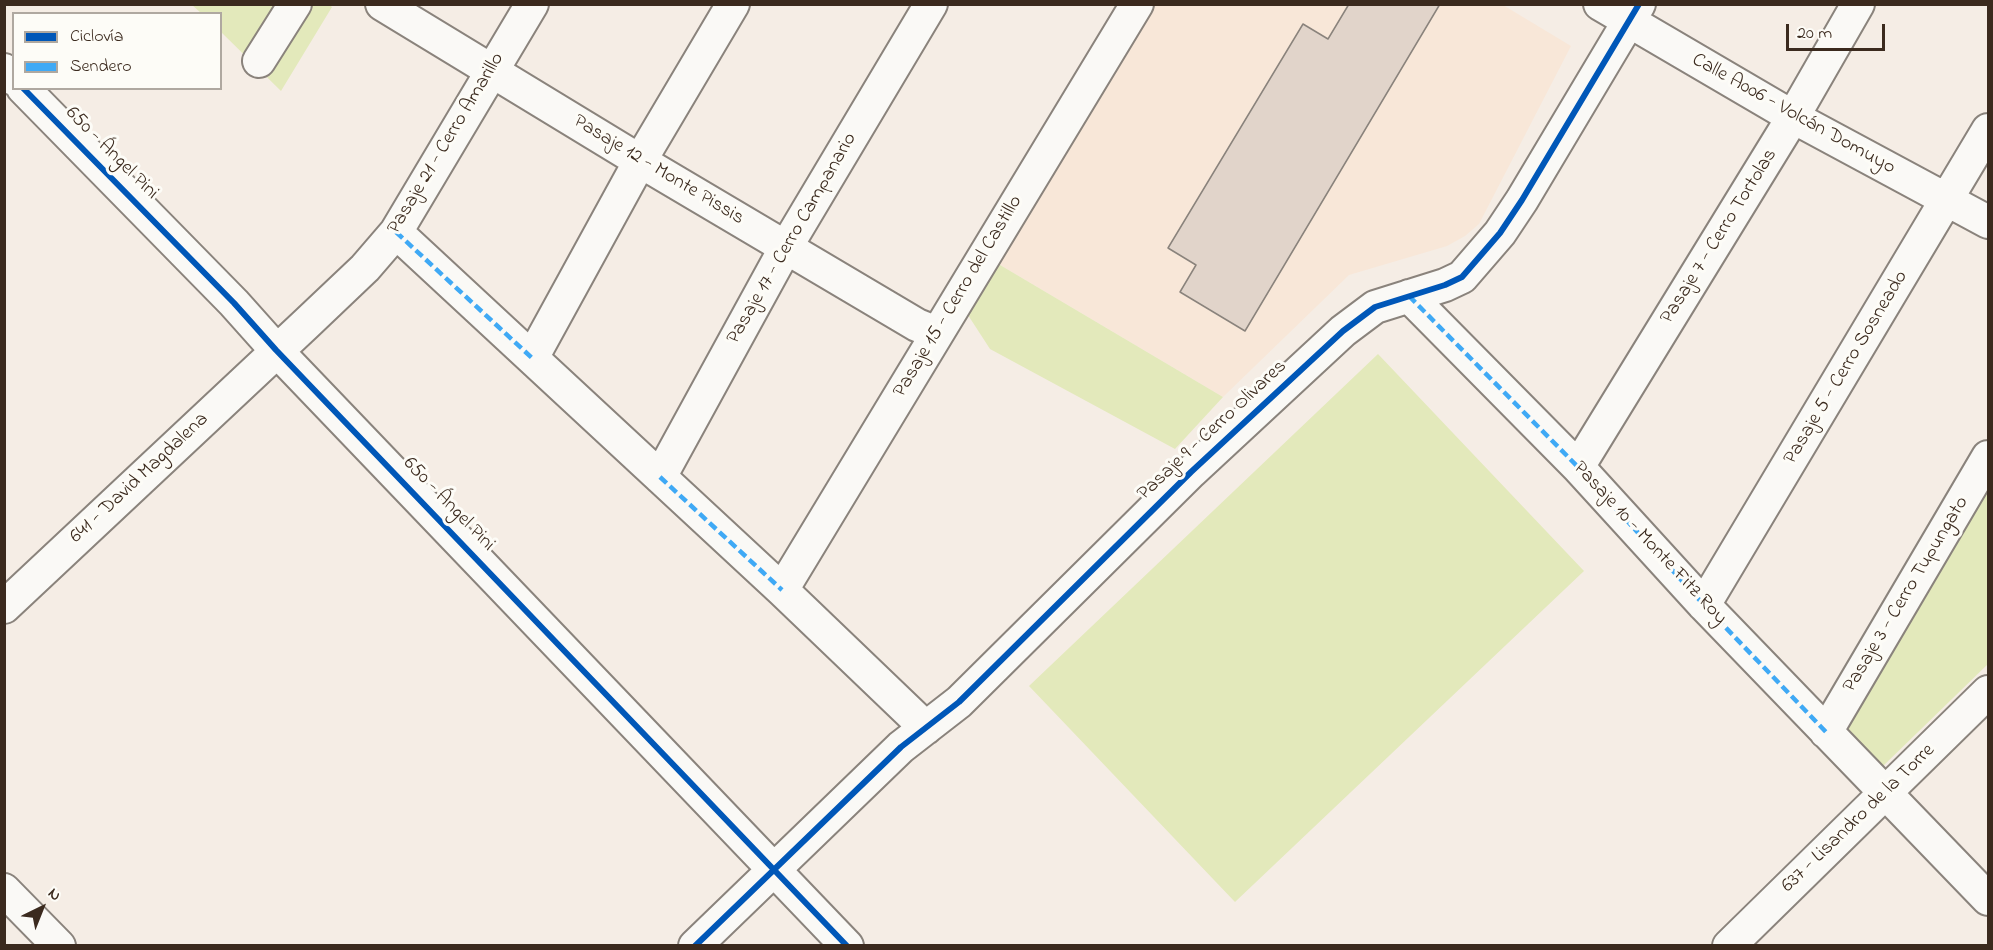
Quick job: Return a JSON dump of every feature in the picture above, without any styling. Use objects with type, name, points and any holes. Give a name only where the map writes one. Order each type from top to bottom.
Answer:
[{"type":"street","points":[[259,61],[295,4]]},
{"type":"street","name":"Pasaje 12 - Monte Pissis","points":[[382,4],[640,161],[917,325],[937,333]]},
{"type":"street","name":"Pasaje 21 - Cerro Amarillo","points":[[276,351],[365,267],[396,232],[532,4]]},
{"type":"street","points":[[532,358],[640,161],[733,4]]},
{"type":"street","name":"Pasaje 17 - Cerro Campanario","points":[[660,477],[786,247],[931,4]]},
{"type":"street","name":"Pasaje 15 - Cerro del Castillo","points":[[782,590],[1137,4]]},
{"type":"street","name":"Calle A006 - Volcán Domuyo","points":[[1600,4],[1634,13],[1793,117],[1989,222]]},
{"type":"street","name":"Pasaje 7 - Cerro Tortolas","points":[[1578,467],[1793,117],[1858,4]]},
{"type":"street","name":"Pasaje 9 - Cerro Olivares","points":[[695,945],[901,747],[960,702],[1191,472],[1343,331],[1375,307],[1444,285],[1461,277],[1479,258],[1522,200],[1634,13]]},
{"type":"street","name":"650 - Ángel Pini","points":[[25,90],[234,303],[276,351],[847,945]]},
{"type":"street","name":"Pasaje 5 - Cerro Sosneado","points":[[1704,605],[1989,130]]},
{"type":"street","points":[[396,232],[782,590],[926,728]]},
{"type":"street","name":"Pasaje 10 - Monte Fitz Roy","points":[[1409,296],[1578,467],[1704,605],[1989,899]]},
{"type":"street","name":"641 - David Magdalena","points":[[4,607],[276,351]]},
{"type":"street","name":"Pasaje 3 - Cerro Tupungato","points":[[1826,732],[1989,458]]},
{"type":"street","name":"637 - Lisandro de la Torre","points":[[1729,945],[1887,794],[1989,692]]},
{"type":"street","points":[[4,890],[59,945]]},
{"type":"shaded area","points":[[1150,5],[1503,5],[1571,46],[1479,224],[1465,236],[1447,246],[1349,275],[1223,397],[995,262]]},
{"type":"green space","points":[[328,4],[332,7],[281,91],[222,33],[222,12],[200,12],[192,5]]},
{"type":"green space","points":[[995,262],[1223,397],[1175,449],[990,349],[966,312]]},
{"type":"green space","points":[[1378,354],[1584,571],[1235,902],[1029,686]]},
{"type":"green space","points":[[1988,483],[1988,664],[1882,767],[1842,724]]},
{"type":"building","points":[[1349,4],[1440,4],[1245,331],[1180,292],[1196,265],[1168,248],[1303,24],[1328,39]]},
{"type":"marked path","points":[[396,232],[532,358]]},
{"type":"marked path","points":[[1409,296],[1578,467],[1704,605],[1826,732]]},
{"type":"marked path","points":[[660,477],[782,590]]},
{"type":"cycle path","points":[[695,946],[901,747],[959,702],[1191,472],[1343,331],[1375,307],[1445,285],[1462,277],[1500,233],[1522,200],[1639,4]]},
{"type":"cycle path","points":[[25,90],[234,303],[276,350],[847,946]]}]
